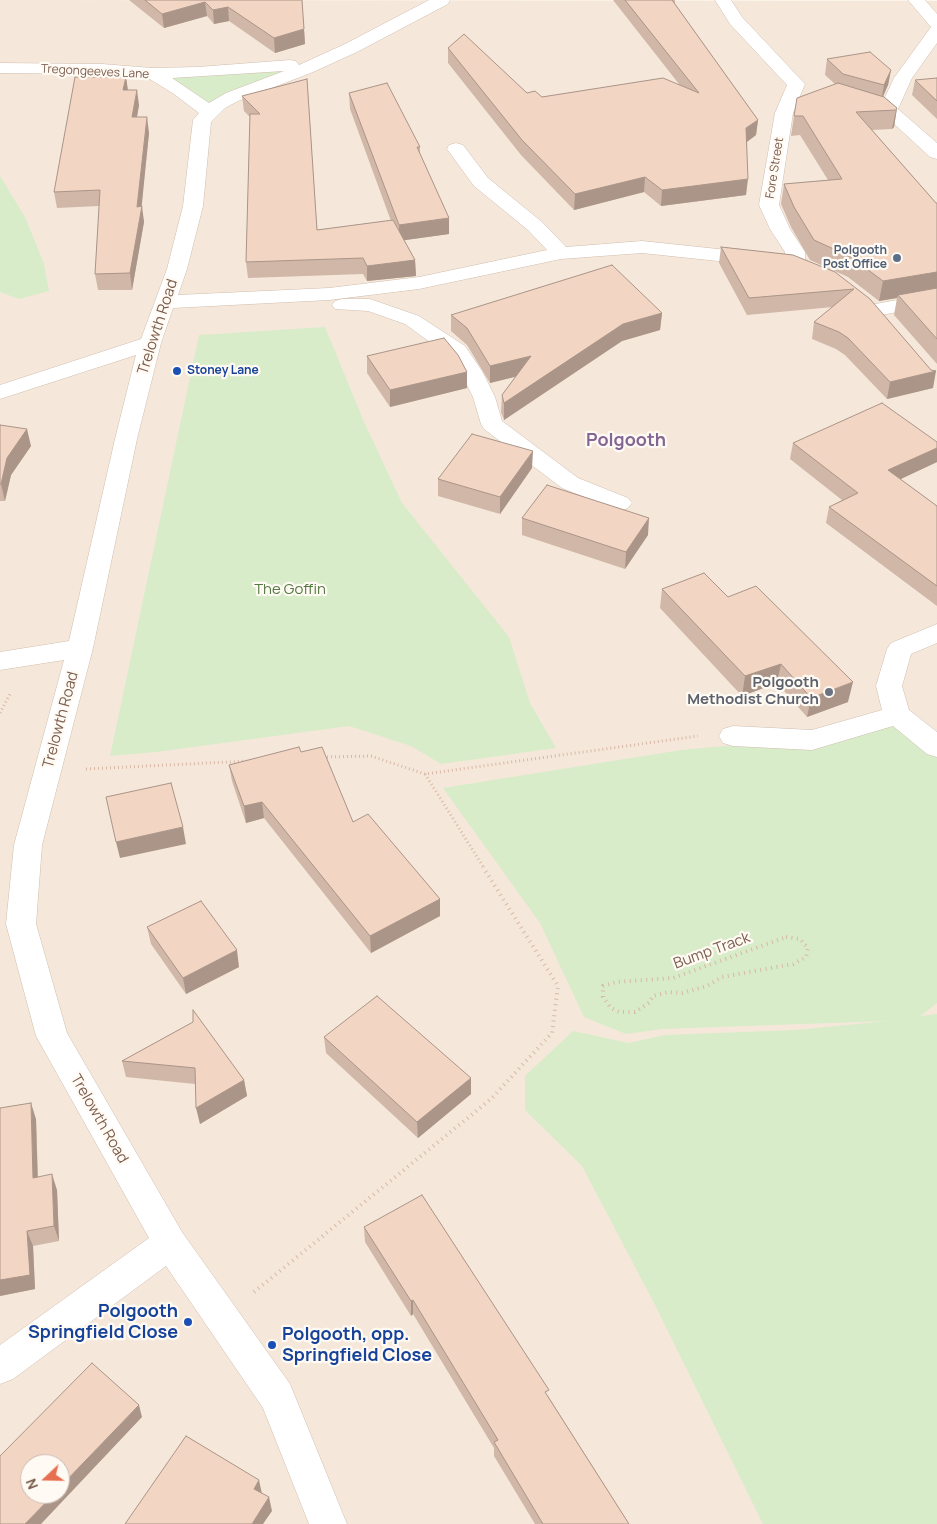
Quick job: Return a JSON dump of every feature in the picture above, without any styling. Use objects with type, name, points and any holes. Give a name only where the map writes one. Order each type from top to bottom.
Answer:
[{"type":"street","points":[[209,112],[232,97],[320,62],[442,0]]},
{"type":"street","name":"Fore Street","points":[[723,0],[736,20],[805,87],[784,113],[769,205],[780,229],[795,252],[795,263]]},
{"type":"street","points":[[916,0],[937,24]]},
{"type":"street","points":[[888,110],[903,78],[937,31]]},
{"type":"street","points":[[152,73],[198,72],[320,62]]},
{"type":"street","name":"Tregongeeves Lane","points":[[0,68],[152,73],[180,90],[209,112]]},
{"type":"street","points":[[870,105],[888,110],[937,153]]},
{"type":"street","name":"Trelowth Road","points":[[209,112],[202,120],[193,206],[177,270],[150,343],[126,439],[80,648],[28,845],[21,924],[52,1036],[170,1243],[277,1397],[328,1524]]},
{"type":"street","points":[[456,149],[481,182],[535,226],[561,253]]},
{"type":"street","points":[[164,309],[419,284],[561,253],[642,247],[795,263],[840,283]]},
{"type":"street","points":[[874,311],[937,299]]},
{"type":"street","points":[[164,309],[370,304],[412,320],[457,351],[471,371],[484,397],[492,424],[570,483],[620,503]]},
{"type":"street","points":[[0,392],[150,343]]},
{"type":"street","points":[[937,633],[900,649],[889,686],[898,715],[937,746]]},
{"type":"street","points":[[0,661],[80,648]]},
{"type":"street","points":[[733,736],[812,740],[898,715]]},
{"type":"street","points":[[0,1367],[170,1243]]},
{"type":"path","points":[[316,757],[371,756],[426,774],[690,736],[733,736]]},
{"type":"path","points":[[48,770],[257,760]]},
{"type":"path","points":[[222,1318],[491,1099],[552,1032],[558,986],[426,774]]},
{"type":"path","name":"Bump Track","points":[[786,937],[800,940],[808,948],[806,957],[794,964],[748,972],[722,977],[707,986],[682,993],[669,992],[653,996],[649,1003],[635,1012],[619,1012],[611,1008],[604,997],[603,986],[616,982],[673,978],[786,937]]},
{"type":"shaded area","points":[[0,0],[937,1],[937,1524],[0,1524]]},
{"type":"green space","points":[[320,62],[209,112],[160,77],[246,68]]},
{"type":"green space","points":[[0,176],[25,217],[44,264],[49,291],[19,299],[0,292]]},
{"type":"green space","name":"The Goffin","points":[[325,327],[364,422],[402,503],[509,637],[530,703],[556,748],[441,764],[411,746],[349,726],[156,752],[110,756],[199,335]]},
{"type":"green space","points":[[896,723],[937,754],[937,1003],[920,1016],[937,1014],[937,1524],[763,1524],[654,1303],[582,1166],[525,1110],[525,1076],[573,1031],[629,1043],[664,1035],[796,1030],[887,1021],[662,1029],[626,1034],[584,1017],[540,923],[443,788],[681,750],[725,746],[771,747]]},
{"type":"building","points":[[145,0],[302,0],[304,29],[274,38],[228,7],[213,10],[205,2],[162,14]]},
{"type":"building","points":[[625,0],[672,0],[758,120],[746,128],[748,179],[662,190],[645,177],[575,194],[522,140],[448,48],[464,34],[527,93],[535,91],[542,97],[663,78],[699,93]]},
{"type":"building","points":[[870,52],[891,70],[884,85],[843,74],[827,59]]},
{"type":"building","points":[[75,77],[126,77],[123,90],[137,90],[132,117],[147,117],[137,207],[142,206],[130,273],[95,274],[100,190],[54,192]]},
{"type":"building","points":[[937,78],[937,101],[915,80]]},
{"type":"building","points":[[307,79],[317,230],[393,220],[415,260],[367,266],[363,258],[246,262],[250,114],[260,114],[242,96]]},
{"type":"building","points":[[387,83],[420,147],[417,147],[449,218],[399,225],[349,93]]},
{"type":"building","points":[[838,83],[884,97],[897,108],[896,110],[856,112],[937,203],[937,272],[883,281],[851,257],[814,240],[794,207],[784,184],[842,179],[803,116],[794,116],[797,98]]},
{"type":"building","points":[[721,247],[793,255],[835,272],[870,299],[931,370],[936,371],[890,382],[848,338],[839,332],[814,322],[854,289],[749,298]]},
{"type":"building","points":[[612,265],[662,313],[623,324],[504,403],[502,395],[531,356],[490,366],[467,328],[451,315]]},
{"type":"building","points":[[937,288],[937,339],[898,295]]},
{"type":"building","points":[[444,338],[458,355],[467,372],[390,390],[367,356]]},
{"type":"building","points":[[882,403],[937,442],[937,448],[888,470],[937,506],[937,586],[829,507],[858,493],[793,443]]},
{"type":"building","points":[[0,425],[27,429],[7,458],[1,484],[0,484]]},
{"type":"building","points":[[472,434],[533,451],[500,497],[438,479]]},
{"type":"building","points":[[547,485],[649,518],[626,552],[522,518]]},
{"type":"building","points":[[704,573],[728,597],[756,586],[853,682],[811,698],[781,664],[745,676],[662,589]]},
{"type":"building","points":[[299,747],[301,752],[322,747],[353,822],[368,814],[440,899],[370,936],[262,802],[244,806],[229,765]]},
{"type":"building","points":[[171,783],[183,827],[116,842],[106,797]]},
{"type":"building","points":[[201,901],[237,950],[183,978],[147,927]]},
{"type":"building","points":[[377,996],[471,1078],[417,1122],[324,1037]]},
{"type":"building","points":[[193,1010],[244,1080],[196,1108],[195,1068],[122,1061],[193,1022]]},
{"type":"building","points":[[31,1103],[33,1178],[52,1174],[54,1226],[27,1231],[30,1275],[0,1280],[0,1108]]},
{"type":"building","points":[[422,1195],[549,1390],[545,1392],[629,1524],[543,1524],[494,1442],[498,1440],[413,1300],[411,1301],[364,1227]]},
{"type":"building","points":[[92,1363],[139,1405],[70,1477],[70,1454],[20,1454],[20,1504],[44,1504],[25,1524],[0,1524],[0,1456]]},
{"type":"building","points":[[186,1436],[259,1480],[254,1489],[269,1497],[252,1524],[125,1524]]},
{"type":"place","name":"Polgooth Post Office","points":[[897,258]]},
{"type":"place","name":"Stoney Lane","points":[[177,371]]},
{"type":"place","name":"Polgooth Methodist Church","points":[[829,692]]},
{"type":"place","name":"Polgooth Springfield Close","points":[[188,1322]]},
{"type":"place","name":"Polgooth, opp. Springfield Close","points":[[272,1345]]},
{"type":"district","name":"Polgooth","points":[[626,441]]}]
